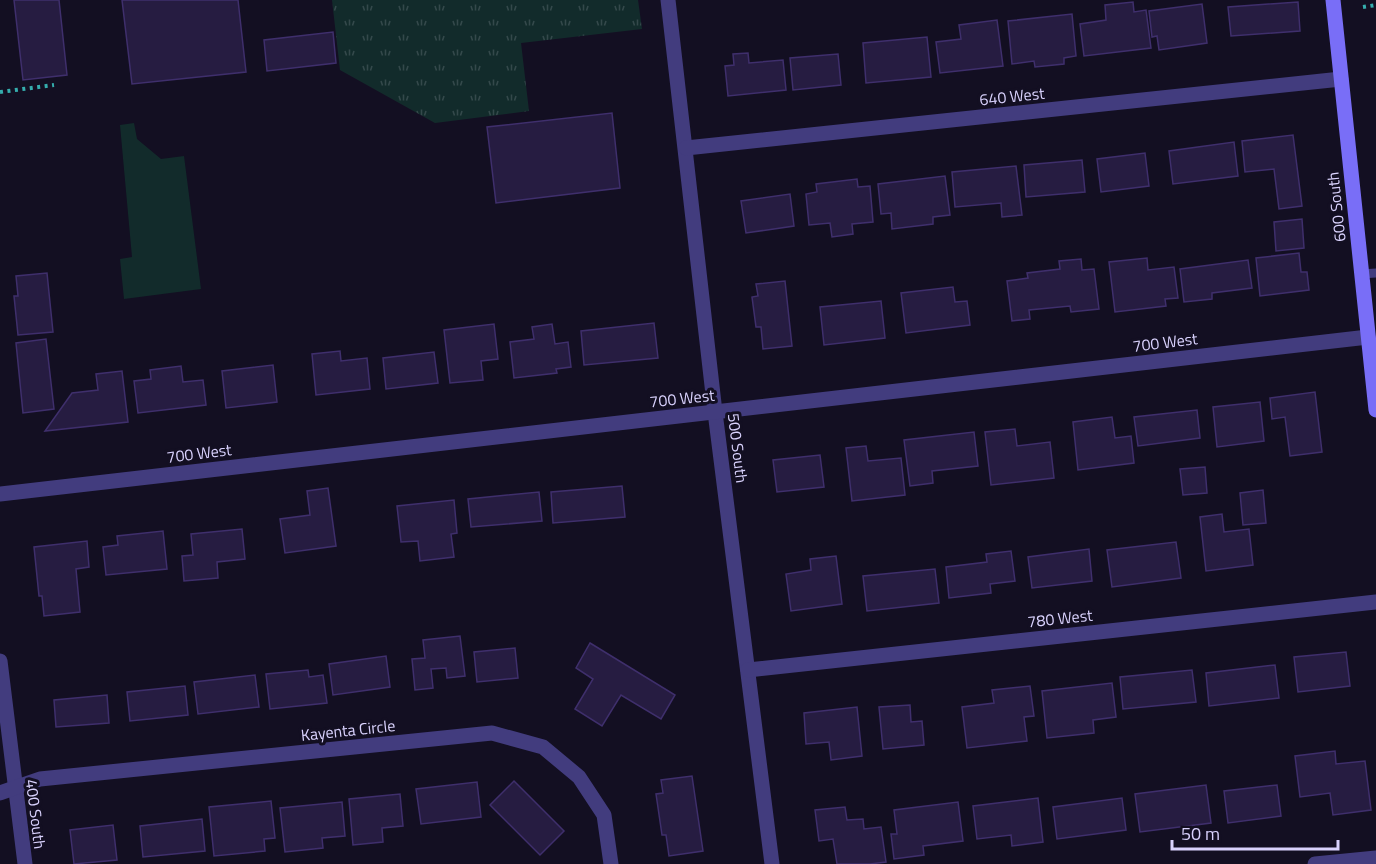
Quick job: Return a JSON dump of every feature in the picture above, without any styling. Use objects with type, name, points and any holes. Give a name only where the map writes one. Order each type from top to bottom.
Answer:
[{"type":"main road","name":"600 South","points":[[1333,0],[1341,80],[1369,274],[1368,337],[1376,410]]},
{"type":"street","name":"500 South","points":[[668,0],[715,412],[772,864]]},
{"type":"street","name":"640 West","points":[[686,148],[1341,80]]},
{"type":"street","name":"700 West","points":[[0,494],[1368,337]]},
{"type":"street","name":"780 West","points":[[748,670],[1376,602]]},
{"type":"street","name":"400 South","points":[[0,661],[7,790],[25,864]]},
{"type":"street","name":"Kayenta Circle","points":[[7,790],[40,779],[492,734],[543,747],[579,777],[604,815],[611,864]]},
{"type":"street","points":[[1315,864],[1376,858]]},
{"type":"path","points":[[1363,7],[1376,6]]},
{"type":"path","points":[[0,92],[54,85]]},
{"type":"green space","points":[[332,0],[638,0],[642,29],[521,43],[529,111],[435,123],[340,70]]},
{"type":"green space","points":[[134,123],[137,139],[161,159],[184,156],[201,289],[124,299],[120,259],[132,257],[120,125]]},
{"type":"building","points":[[14,0],[59,0],[67,75],[23,80]]},
{"type":"building","points":[[122,0],[238,0],[246,72],[132,84]]},
{"type":"building","points":[[1133,2],[1134,12],[1146,10],[1151,48],[1084,56],[1080,24],[1106,20],[1105,5]]},
{"type":"building","points":[[1298,2],[1300,31],[1231,36],[1228,7]]},
{"type":"building","points":[[1202,4],[1207,43],[1159,50],[1157,36],[1152,37],[1149,11]]},
{"type":"building","points":[[1072,14],[1076,56],[1064,58],[1064,64],[1035,67],[1034,61],[1012,64],[1008,21]]},
{"type":"building","points":[[997,20],[1003,66],[940,73],[936,42],[961,39],[959,25]]},
{"type":"building","points":[[333,32],[336,63],[267,71],[264,40]]},
{"type":"building","points":[[927,37],[931,77],[866,83],[863,43]]},
{"type":"building","points":[[748,53],[749,63],[783,60],[786,90],[728,96],[725,66],[734,65],[733,54]]},
{"type":"building","points":[[838,54],[841,85],[793,90],[790,58]]},
{"type":"building","points":[[612,113],[620,188],[496,203],[487,127]]},
{"type":"building","points":[[1293,135],[1302,206],[1279,209],[1274,169],[1245,172],[1242,141]]},
{"type":"building","points":[[1234,142],[1238,176],[1173,184],[1169,151]]},
{"type":"building","points":[[1145,153],[1149,186],[1101,192],[1097,159]]},
{"type":"building","points":[[1082,160],[1085,192],[1026,197],[1024,165]]},
{"type":"building","points":[[1016,166],[1022,215],[1002,217],[1001,203],[955,207],[952,172]]},
{"type":"building","points":[[945,176],[950,215],[933,217],[933,224],[892,229],[891,213],[881,214],[878,184]]},
{"type":"building","points":[[857,179],[858,187],[870,186],[873,222],[852,224],[853,234],[832,237],[830,223],[809,225],[806,194],[817,192],[816,184]]},
{"type":"building","points":[[790,194],[794,226],[746,233],[741,201]]},
{"type":"building","points":[[1302,219],[1304,248],[1276,251],[1274,222]]},
{"type":"building","points":[[1299,253],[1301,272],[1307,272],[1309,290],[1260,296],[1256,258]]},
{"type":"building","points":[[1147,258],[1148,270],[1174,267],[1178,298],[1165,299],[1166,306],[1115,312],[1109,262]]},
{"type":"building","points":[[1081,259],[1082,270],[1094,269],[1099,309],[1071,312],[1070,306],[1029,310],[1030,319],[1012,321],[1007,281],[1028,278],[1027,273],[1060,269],[1059,261]]},
{"type":"building","points":[[1248,260],[1252,288],[1212,293],[1212,299],[1184,302],[1180,269]]},
{"type":"building","points":[[47,273],[53,332],[18,335],[14,296],[18,296],[16,276]]},
{"type":"building","points":[[785,281],[792,346],[763,349],[761,327],[756,327],[752,297],[758,296],[756,284]]},
{"type":"building","points":[[953,287],[955,302],[967,301],[970,325],[906,333],[901,293]]},
{"type":"building","points":[[881,301],[885,338],[824,345],[820,307]]},
{"type":"building","points":[[654,323],[658,358],[584,365],[581,331]]},
{"type":"building","points":[[494,324],[498,359],[481,361],[483,380],[450,383],[444,330]]},
{"type":"building","points":[[552,324],[555,344],[568,342],[571,367],[556,369],[557,373],[514,378],[510,342],[534,339],[532,327]]},
{"type":"building","points":[[46,339],[54,409],[23,413],[16,343]]},
{"type":"building","points":[[340,351],[341,361],[367,358],[370,389],[316,395],[312,354]]},
{"type":"building","points":[[434,352],[438,383],[386,389],[383,358]]},
{"type":"building","points":[[273,365],[277,402],[226,408],[222,371]]},
{"type":"building","points":[[181,366],[183,382],[203,380],[206,405],[138,413],[134,381],[151,379],[150,370]]},
{"type":"building","points":[[122,371],[128,422],[45,431],[72,393],[98,390],[96,374]]},
{"type":"building","points":[[1315,392],[1322,452],[1290,456],[1285,417],[1272,419],[1270,398]]},
{"type":"building","points":[[1260,402],[1264,441],[1217,447],[1213,407]]},
{"type":"building","points":[[1197,410],[1200,438],[1138,446],[1134,417]]},
{"type":"building","points":[[1112,417],[1115,438],[1131,436],[1134,463],[1078,470],[1073,422]]},
{"type":"building","points":[[1015,429],[1017,446],[1050,442],[1054,478],[991,485],[985,432]]},
{"type":"building","points":[[974,432],[978,466],[932,471],[933,483],[910,486],[904,440]]},
{"type":"building","points":[[866,446],[868,461],[901,458],[905,495],[852,501],[846,448]]},
{"type":"building","points":[[820,455],[824,487],[777,492],[773,460]]},
{"type":"building","points":[[1205,467],[1207,493],[1183,495],[1180,469]]},
{"type":"building","points":[[622,486],[625,517],[553,523],[551,492]]},
{"type":"building","points":[[328,488],[336,546],[285,553],[280,519],[310,515],[307,491]]},
{"type":"building","points":[[1263,490],[1266,523],[1243,525],[1240,493]]},
{"type":"building","points":[[539,492],[542,521],[471,527],[468,499]]},
{"type":"building","points":[[454,500],[457,533],[451,534],[454,557],[420,561],[418,541],[401,542],[397,506]]},
{"type":"building","points":[[1222,514],[1224,532],[1249,529],[1253,565],[1206,571],[1200,517]]},
{"type":"building","points":[[242,529],[245,559],[217,562],[218,578],[184,581],[182,556],[193,555],[191,534]]},
{"type":"building","points":[[163,531],[167,569],[106,575],[103,547],[118,545],[117,536]]},
{"type":"building","points":[[87,541],[89,567],[76,569],[80,612],[44,616],[42,596],[39,596],[34,547]]},
{"type":"building","points":[[1176,542],[1181,578],[1112,587],[1107,550]]},
{"type":"building","points":[[1089,549],[1092,581],[1032,588],[1028,557]]},
{"type":"building","points":[[1011,551],[1015,581],[990,584],[991,593],[949,598],[946,567],[987,562],[986,554]]},
{"type":"building","points":[[836,556],[842,604],[791,611],[786,574],[811,570],[810,559]]},
{"type":"building","points":[[935,569],[939,603],[867,611],[863,576]]},
{"type":"building","points":[[460,636],[465,676],[447,678],[446,668],[431,669],[433,688],[415,690],[412,659],[425,658],[423,640]]},
{"type":"building","points":[[590,643],[675,695],[661,719],[621,695],[602,726],[575,709],[593,679],[576,668]]},
{"type":"building","points":[[515,648],[518,678],[477,682],[474,652]]},
{"type":"building","points":[[1346,652],[1350,686],[1298,692],[1294,657]]},
{"type":"building","points":[[386,656],[390,687],[333,695],[329,664]]},
{"type":"building","points":[[1275,665],[1279,698],[1209,706],[1206,673]]},
{"type":"building","points":[[308,670],[309,677],[323,675],[327,703],[270,709],[266,674]]},
{"type":"building","points":[[1192,670],[1196,702],[1123,709],[1120,677]]},
{"type":"building","points":[[255,675],[259,707],[198,714],[194,682]]},
{"type":"building","points":[[1112,683],[1116,717],[1093,720],[1094,733],[1047,738],[1042,691]]},
{"type":"building","points":[[185,686],[188,715],[130,721],[127,692]]},
{"type":"building","points":[[1030,686],[1034,716],[1024,717],[1027,741],[967,748],[962,707],[994,703],[992,690]]},
{"type":"building","points":[[107,695],[109,723],[56,727],[54,700]]},
{"type":"building","points":[[910,705],[911,722],[922,721],[924,745],[883,749],[879,707]]},
{"type":"building","points":[[857,707],[862,756],[831,760],[829,742],[806,744],[804,713]]},
{"type":"building","points":[[1335,751],[1336,764],[1365,761],[1371,810],[1333,815],[1330,793],[1300,797],[1295,756]]},
{"type":"building","points":[[692,776],[703,851],[669,856],[666,835],[662,835],[656,794],[663,793],[661,780]]},
{"type":"building","points":[[514,781],[564,831],[540,855],[490,805]]},
{"type":"building","points":[[477,782],[481,817],[421,824],[416,789]]},
{"type":"building","points":[[1206,785],[1211,823],[1140,832],[1135,794]]},
{"type":"building","points":[[1277,785],[1281,816],[1228,823],[1224,791]]},
{"type":"building","points":[[400,794],[403,826],[382,828],[383,842],[353,845],[349,799]]},
{"type":"building","points":[[1038,798],[1043,842],[1012,846],[1011,835],[977,839],[973,806]]},
{"type":"building","points":[[1122,798],[1126,830],[1057,839],[1053,807]]},
{"type":"building","points":[[271,801],[275,838],[264,839],[265,851],[214,856],[209,807]]},
{"type":"building","points":[[342,802],[345,836],[322,838],[323,848],[285,852],[280,808]]},
{"type":"building","points":[[958,802],[963,841],[923,846],[924,855],[894,859],[891,834],[897,834],[894,810]]},
{"type":"building","points":[[845,807],[847,820],[863,819],[864,829],[881,827],[886,862],[837,864],[833,839],[819,841],[815,810]]},
{"type":"building","points":[[202,819],[205,851],[143,857],[140,826]]},
{"type":"building","points":[[113,825],[117,860],[74,864],[70,830]]}]
